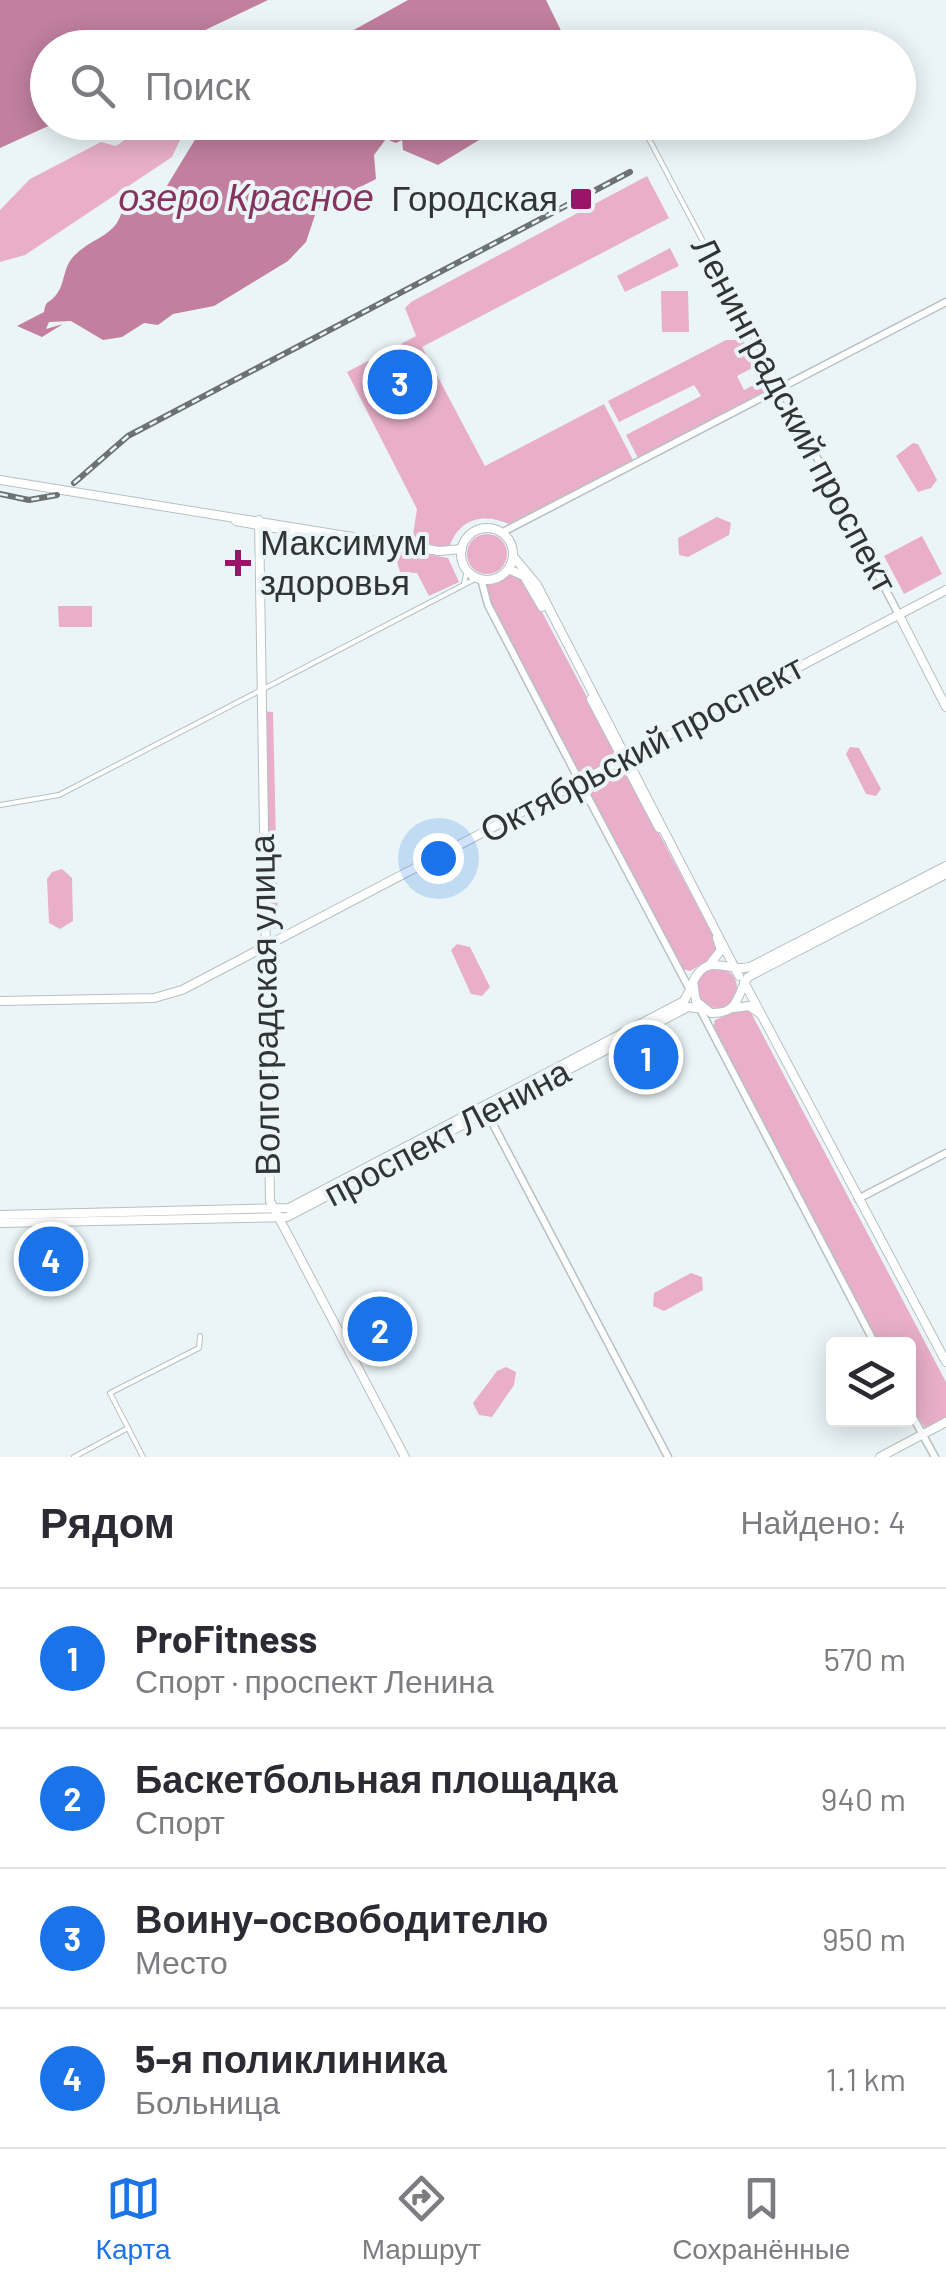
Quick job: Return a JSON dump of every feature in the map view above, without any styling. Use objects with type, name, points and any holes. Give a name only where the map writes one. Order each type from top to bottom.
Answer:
[{"type":"main road","points":[[0,482],[449,552],[462,549],[479,530],[502,533],[510,542],[513,556],[537,585],[739,976],[946,1362]]},
{"type":"main road","points":[[258,522],[462,560]]},
{"type":"main road","name":"Волгоградская улица","points":[[258,522],[269,1196],[275,1215],[405,1457]]},
{"type":"main road","points":[[462,549],[467,570],[479,578],[496,578],[508,570],[513,556]]},
{"type":"main road","points":[[508,570],[520,572],[532,588],[627,760],[720,944],[721,952],[698,972],[696,999],[720,1013],[749,1006],[758,1010],[946,1370]]},
{"type":"main road","name":"Октябрьский проспект","points":[[0,1003],[154,998],[182,990],[946,592]]},
{"type":"main road","name":"Ленинградский проспект","points":[[900,617],[946,707]]},
{"type":"main road","points":[[732,1008],[739,976],[946,866]]},
{"type":"main road","points":[[739,976],[946,874]]},
{"type":"main road","points":[[711,963],[739,976]]},
{"type":"main road","name":"проспект Ленина","points":[[485,1109],[684,1001],[696,999]]},
{"type":"main road","name":"проспект Ленина","points":[[0,1223],[275,1215],[679,1012],[696,999]]},
{"type":"main road","points":[[15,1223],[29,1215]]},
{"type":"main road","name":"проспект Ленина","points":[[0,1216],[275,1215]]},
{"type":"main road","points":[[890,1457],[946,1425]]},
{"type":"main road","points":[[880,1457],[924,1437]]},
{"type":"street","name":"Ленинградский проспект","points":[[650,140],[900,617]]},
{"type":"street","points":[[502,533],[946,302]]},
{"type":"street","points":[[510,542],[515,529]]},
{"type":"street","points":[[464,584],[467,570]]},
{"type":"street","points":[[0,805],[59,795],[479,578],[488,605],[871,1337]]},
{"type":"street","points":[[485,1109],[668,1457]]},
{"type":"street","points":[[858,1199],[946,1153]]},
{"type":"street","points":[[143,1457],[110,1393],[199,1348],[200,1336]]},
{"type":"street","points":[[916,1422],[935,1457]]},
{"type":"street","points":[[74,1457],[128,1428]]},
{"type":"shaded area","points":[[125,140],[180,140],[172,157],[25,255],[0,262],[0,210],[30,179],[101,142],[116,146]]},
{"type":"shaded area","points":[[647,176],[669,218],[422,347],[485,466],[604,404],[633,460],[509,524],[481,519],[465,524],[449,548],[412,541],[417,509],[347,372],[416,336],[405,308],[411,302]]},
{"type":"shaded area","points":[[670,248],[679,266],[625,292],[617,276]]},
{"type":"shaded area","points":[[661,291],[688,291],[689,332],[662,332]]},
{"type":"shaded area","points":[[726,340],[743,340],[758,365],[737,376],[744,390],[764,380],[767,391],[638,458],[626,435],[701,396],[694,385],[619,422],[608,401]]},
{"type":"shaded area","points":[[913,443],[918,444],[937,480],[931,488],[918,492],[896,456]]},
{"type":"shaded area","points":[[717,517],[731,523],[729,535],[688,557],[679,555],[678,538]]},
{"type":"shaded area","points":[[487,534],[501,540],[507,554],[501,568],[487,574],[473,568],[467,554],[473,540]]},
{"type":"shaded area","points":[[922,536],[942,574],[904,594],[884,556]]},
{"type":"shaded area","points":[[393,548],[448,558],[459,582],[429,596],[417,573],[400,572]]},
{"type":"shaded area","points":[[510,572],[518,573],[533,595],[615,750],[615,760],[584,776],[487,595],[486,584]]},
{"type":"shaded area","points":[[58,606],[92,606],[92,627],[59,627]]},
{"type":"shaded area","points":[[260,711],[273,712],[278,928],[267,929]]},
{"type":"shaded area","points":[[850,747],[859,748],[881,789],[876,796],[866,794],[846,754]]},
{"type":"shaded area","points":[[618,769],[626,771],[718,945],[715,956],[690,971],[682,969],[587,789],[589,784]]},
{"type":"shaded area","points":[[62,869],[72,878],[73,921],[60,929],[49,923],[47,879],[52,872]]},
{"type":"shaded area","points":[[457,944],[470,947],[490,987],[482,996],[471,994],[451,950]]},
{"type":"shaded area","points":[[717,968],[731,974],[737,988],[731,1002],[717,1008],[703,1002],[697,988],[703,974]]},
{"type":"shaded area","points":[[748,1007],[946,1382],[946,1419],[926,1429],[916,1414],[916,1337],[873,1337],[713,1029],[715,1020]]},
{"type":"shaded area","points":[[691,1273],[702,1277],[703,1290],[664,1311],[653,1306],[654,1293]]},
{"type":"shaded area","points":[[506,1367],[516,1372],[514,1385],[492,1417],[479,1415],[473,1403],[497,1371]]},
{"type":"water","points":[[0,0],[268,0],[205,30],[30,30],[30,134],[0,148]]},
{"type":"water","points":[[408,0],[546,0],[561,30],[354,30]]},
{"type":"water","name":"озеро Красное","points":[[195,140],[385,140],[374,155],[376,179],[317,209],[306,242],[288,261],[214,306],[173,314],[158,325],[144,323],[122,337],[103,340],[71,321],[49,322],[46,329],[63,324],[42,337],[17,326],[44,312],[59,290],[71,260],[111,230],[123,206],[133,210],[165,189]]},
{"type":"water","name":"озеро Красное","points":[[402,140],[479,140],[438,165],[403,150]]},
{"type":"railway","points":[[74,483],[128,436],[630,172]]},
{"type":"railway","points":[[0,494],[29,500],[57,495]]},
{"type":"place","name":"Городская","points":[[581,199]]},
{"type":"place","name":"Воину-освободителю","points":[[400,382]]},
{"type":"place","name":"Максимум здоровья","points":[[238,563]]},
{"type":"place","name":"ProFitness","points":[[646,1057]]},
{"type":"place","name":"5-я поликлиника","points":[[51,1259]]},
{"type":"place","name":"Баскетбольная площадка","points":[[380,1329]]}]
